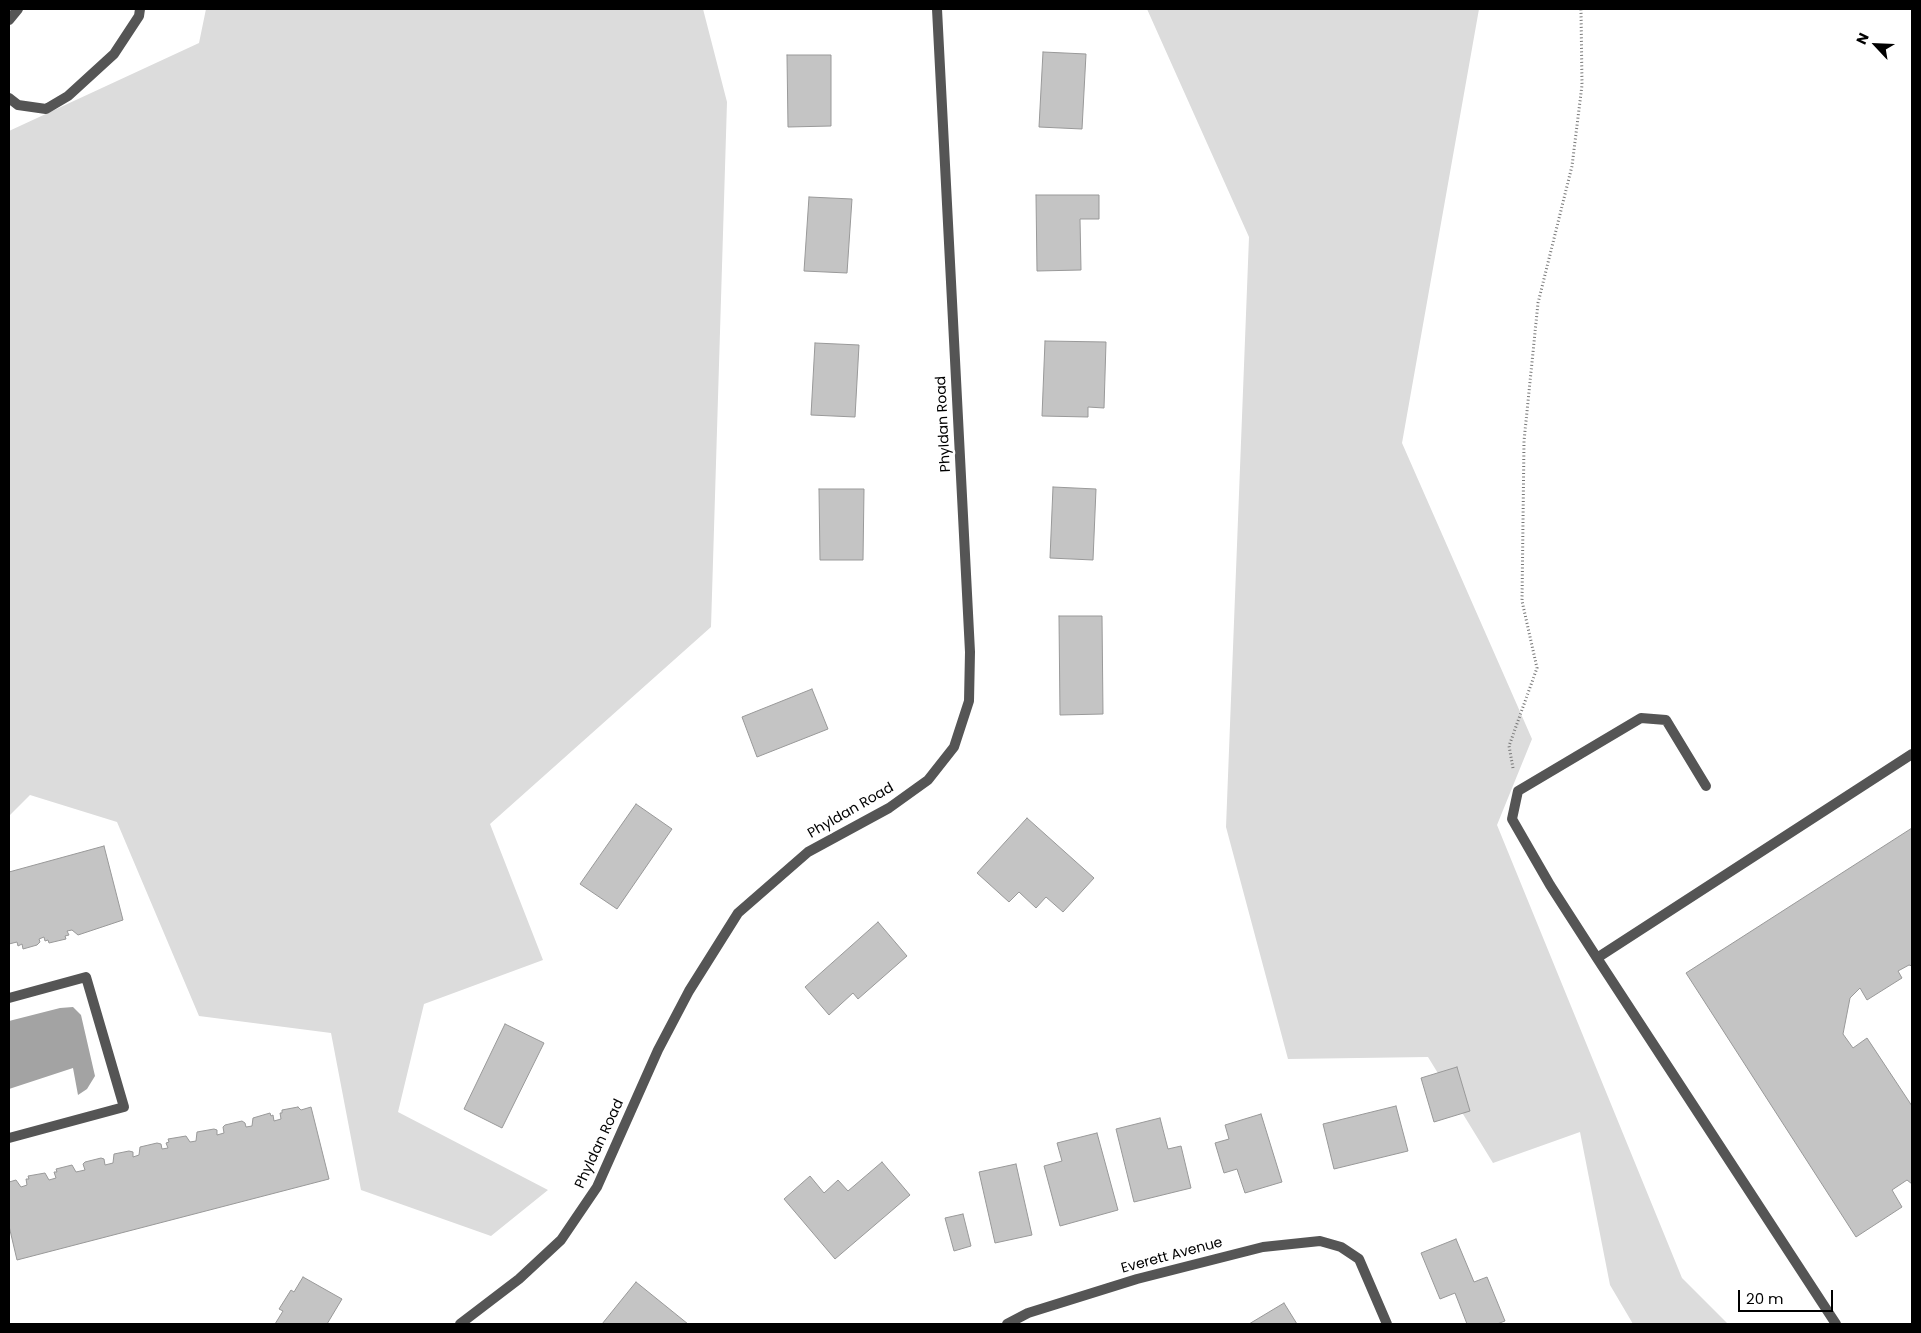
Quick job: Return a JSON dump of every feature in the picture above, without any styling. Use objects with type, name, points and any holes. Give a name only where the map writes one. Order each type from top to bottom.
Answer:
[{"type":"street","points":[[9,20],[18,9]]},
{"type":"street","points":[[9,98],[18,105],[46,109],[68,96],[114,54],[139,16],[140,9]]},
{"type":"street","name":"Phyldan Road","points":[[460,1324],[518,1278],[560,1240],[597,1187],[658,1050],[689,992],[738,913],[808,852],[889,808],[928,780],[954,747],[969,700],[970,652],[937,9]]},
{"type":"street","points":[[1706,786],[1666,720],[1641,718],[1518,791],[1512,819],[1597,958],[1836,1324]]},
{"type":"street","points":[[1597,958],[1912,754]]},
{"type":"street","points":[[9,998],[86,977],[124,1106],[9,1138]]},
{"type":"street","name":"Everett Avenue","points":[[1007,1324],[1028,1313],[1119,1285],[1263,1246],[1320,1242],[1341,1247],[1359,1259],[1387,1324]]},
{"type":"path","points":[[1518,791],[1509,746],[1537,668],[1522,601],[1524,441],[1538,303],[1573,157],[1582,85],[1581,9]]},
{"type":"shaded area","points":[[206,9],[703,9],[727,102],[711,627],[490,824],[543,960],[424,1004],[398,1112],[548,1190],[491,1236],[361,1190],[331,1033],[199,1016],[117,822],[30,795],[9,816],[9,131],[199,43]]},
{"type":"shaded area","points":[[1147,9],[1479,9],[1402,443],[1532,739],[1497,825],[1682,1278],[1728,1324],[1633,1324],[1610,1285],[1580,1132],[1493,1163],[1428,1057],[1288,1059],[1226,827],[1249,237]]},
{"type":"shaded area","points":[[73,1007],[81,1015],[95,1076],[87,1089],[78,1095],[73,1068],[9,1089],[9,1021],[60,1008]]},
{"type":"building","points":[[1043,52],[1086,54],[1082,129],[1039,127]]},
{"type":"building","points":[[787,55],[831,55],[831,126],[788,127]]},
{"type":"building","points":[[1036,195],[1099,195],[1099,219],[1080,219],[1081,270],[1037,271]]},
{"type":"building","points":[[809,197],[852,199],[847,273],[804,271]]},
{"type":"building","points":[[1045,341],[1106,342],[1104,408],[1088,407],[1088,417],[1042,416]]},
{"type":"building","points":[[815,343],[859,345],[855,417],[811,415]]},
{"type":"building","points":[[1053,487],[1096,489],[1093,560],[1050,558]]},
{"type":"building","points":[[819,489],[864,489],[863,560],[820,560]]},
{"type":"building","points":[[1059,616],[1102,616],[1103,714],[1060,715]]},
{"type":"building","points":[[812,689],[828,729],[757,757],[742,717]]},
{"type":"building","points":[[636,804],[672,829],[617,909],[580,884]]},
{"type":"building","points":[[1027,818],[1094,878],[1063,912],[1046,897],[1036,908],[1019,892],[1009,902],[977,873]]},
{"type":"building","points":[[1912,828],[1912,966],[1909,965],[1898,971],[1902,978],[1867,1000],[1860,988],[1850,998],[1843,1034],[1853,1048],[1867,1038],[1912,1106],[1912,1184],[1907,1180],[1892,1190],[1902,1207],[1856,1237],[1686,973]]},
{"type":"building","points":[[104,846],[123,920],[78,935],[72,930],[67,931],[69,935],[65,936],[66,939],[49,943],[48,940],[45,941],[44,937],[39,939],[40,942],[37,945],[23,949],[22,944],[18,946],[17,942],[9,944],[9,872]]},
{"type":"building","points":[[878,922],[907,956],[858,999],[853,993],[829,1015],[805,987]]},
{"type":"building","points":[[505,1024],[544,1043],[502,1128],[464,1109]]},
{"type":"building","points":[[1457,1067],[1470,1111],[1434,1122],[1421,1078]]},
{"type":"building","points":[[1396,1106],[1408,1151],[1334,1169],[1323,1124]]},
{"type":"building","points":[[298,1107],[301,1110],[311,1107],[329,1179],[17,1260],[9,1226],[9,1182],[16,1180],[21,1187],[27,1185],[26,1179],[29,1179],[28,1176],[45,1173],[49,1180],[56,1178],[54,1172],[57,1172],[56,1169],[72,1165],[76,1172],[85,1170],[83,1164],[85,1162],[101,1158],[104,1159],[105,1165],[113,1163],[114,1154],[129,1151],[133,1152],[133,1157],[139,1155],[140,1147],[157,1143],[161,1144],[162,1149],[168,1148],[166,1143],[169,1142],[168,1139],[186,1136],[190,1142],[196,1141],[197,1132],[214,1129],[217,1130],[217,1135],[224,1133],[223,1127],[225,1125],[242,1121],[246,1127],[252,1126],[253,1118],[270,1113],[271,1116],[273,1115],[274,1121],[281,1119],[280,1113],[282,1113],[282,1110]]},
{"type":"building","points":[[1261,1114],[1282,1182],[1245,1193],[1237,1169],[1224,1173],[1215,1143],[1229,1139],[1225,1125]]},
{"type":"building","points":[[1160,1118],[1168,1149],[1181,1146],[1191,1188],[1134,1202],[1116,1129]]},
{"type":"building","points":[[1097,1133],[1118,1210],[1060,1226],[1044,1166],[1062,1161],[1057,1143]]},
{"type":"building","points":[[882,1162],[910,1195],[835,1259],[784,1199],[810,1176],[824,1193],[838,1180],[848,1191]]},
{"type":"building","points":[[1016,1164],[1032,1235],[995,1243],[979,1172]]},
{"type":"building","points":[[963,1214],[971,1246],[954,1251],[945,1218]]},
{"type":"building","points":[[1456,1239],[1474,1282],[1487,1277],[1505,1321],[1497,1324],[1467,1324],[1455,1293],[1440,1299],[1421,1253]]},
{"type":"building","points":[[303,1277],[342,1299],[327,1324],[275,1324],[283,1311],[279,1309],[291,1290],[294,1292]]},
{"type":"building","points":[[636,1282],[688,1324],[602,1324]]},
{"type":"building","points":[[1284,1303],[1297,1324],[1249,1324]]}]
